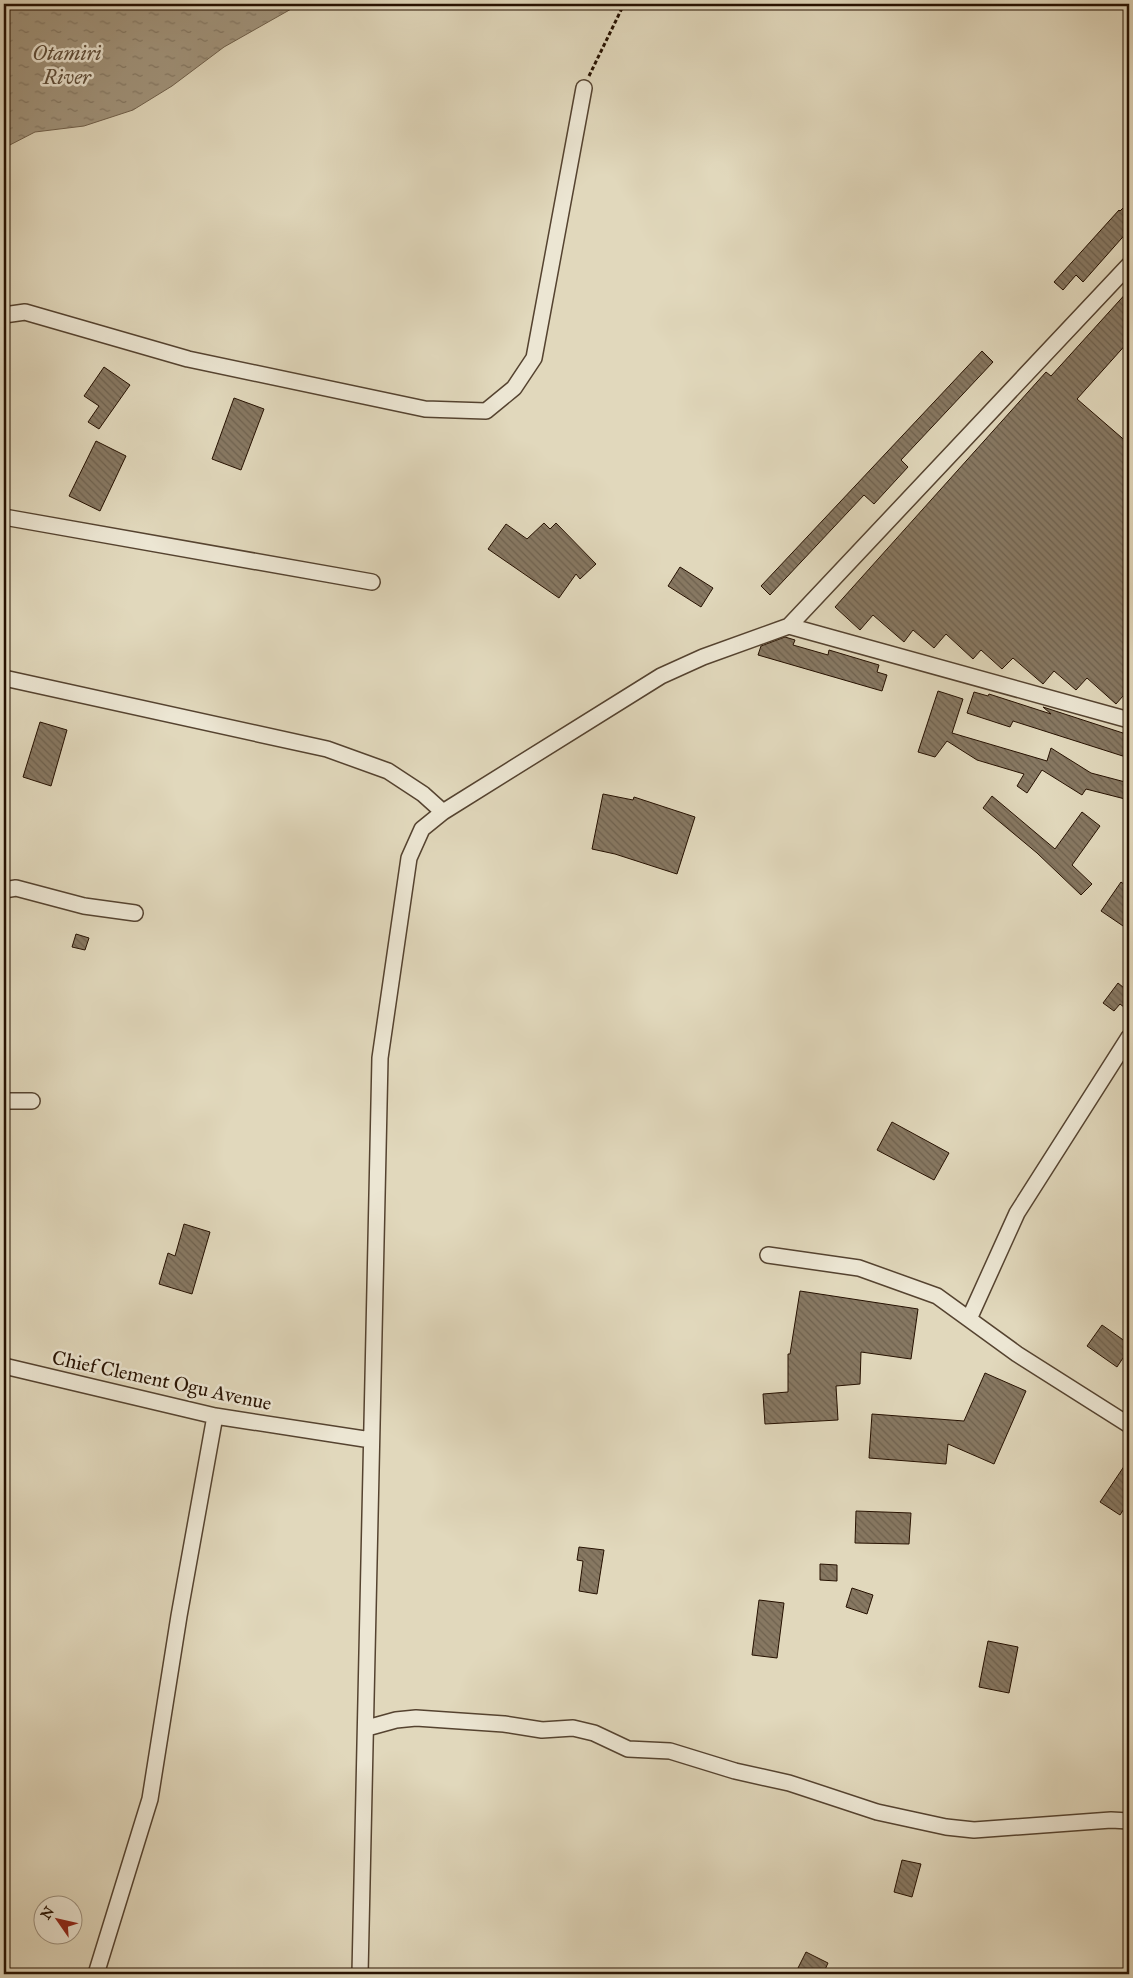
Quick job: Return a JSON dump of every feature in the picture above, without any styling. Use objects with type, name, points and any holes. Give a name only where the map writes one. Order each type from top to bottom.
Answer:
[{"type":"street","points":[[4,314],[25,312],[188,359],[425,409],[486,411],[514,388],[534,358],[584,88]]},
{"type":"street","points":[[360,1974],[367,1728],[371,1440],[380,1058],[409,858],[422,829],[443,812],[661,676],[703,657],[790,626],[1129,265]]},
{"type":"street","points":[[4,517],[372,582]]},
{"type":"street","points":[[790,626],[1129,720]]},
{"type":"street","points":[[4,678],[327,749],[388,770],[423,794],[443,812]]},
{"type":"street","points":[[4,890],[16,888],[84,906],[135,913]]},
{"type":"street","points":[[969,1319],[1017,1213],[1129,1037]]},
{"type":"street","points":[[4,1101],[32,1101]]},
{"type":"street","points":[[768,1254],[859,1268],[938,1296],[1017,1354],[1129,1425]]},
{"type":"street","name":"Chief Clement Ogu Avenue","points":[[4,1366],[215,1416],[371,1440]]},
{"type":"street","points":[[96,1974],[150,1799],[179,1616],[215,1416]]},
{"type":"street","points":[[367,1728],[396,1720],[416,1718],[504,1724],[542,1730],[573,1728],[594,1732],[628,1749],[670,1752],[735,1771],[789,1783],[877,1812],[946,1827],[974,1830],[1112,1820],[1129,1821]]},
{"type":"path","points":[[584,88],[624,4]]},
{"type":"water","name":"Otamiri River","points":[[4,4],[300,4],[224,47],[172,86],[133,110],[84,126],[35,132],[4,148]]},
{"type":"building","points":[[1129,202],[1129,230],[1083,282],[1076,275],[1063,290],[1054,282],[1119,210]]},
{"type":"building","points":[[1129,290],[1129,341],[1077,399],[1129,444],[1129,702],[1123,696],[1116,704],[1087,678],[1076,690],[1054,671],[1043,684],[1013,658],[1002,669],[981,650],[973,659],[946,634],[934,648],[913,630],[904,642],[873,615],[860,630],[835,607],[1046,372],[1051,376]]},
{"type":"building","points":[[982,351],[993,362],[901,460],[908,467],[874,504],[864,495],[770,595],[761,586]]},
{"type":"building","points":[[104,367],[130,385],[99,429],[88,422],[99,406],[84,396]]},
{"type":"building","points":[[234,398],[264,409],[241,470],[212,459]]},
{"type":"building","points":[[96,441],[126,456],[100,511],[69,496]]},
{"type":"building","points":[[544,523],[550,529],[556,523],[596,564],[580,579],[576,574],[559,598],[488,549],[506,524],[527,539]]},
{"type":"building","points":[[680,567],[713,588],[701,607],[668,586]]},
{"type":"building","points":[[785,637],[795,640],[793,645],[828,655],[829,650],[879,665],[877,672],[887,675],[882,691],[758,655],[761,646]]},
{"type":"building","points":[[938,691],[963,699],[952,733],[1047,761],[1051,748],[1091,773],[1129,783],[1129,800],[1086,789],[1082,795],[1042,770],[1027,793],[1017,786],[1024,774],[977,760],[947,741],[935,757],[918,752]]},
{"type":"building","points":[[974,692],[988,696],[989,694],[1051,714],[1043,707],[1129,735],[1129,758],[1013,721],[1010,727],[967,713]]},
{"type":"building","points":[[40,722],[67,730],[51,786],[23,777]]},
{"type":"building","points":[[603,794],[633,800],[634,797],[695,817],[677,874],[615,854],[592,849]]},
{"type":"building","points":[[992,796],[1055,849],[1082,812],[1100,826],[1072,865],[1092,884],[1081,895],[1037,853],[983,808]]},
{"type":"building","points":[[1121,882],[1129,888],[1129,930],[1101,911]]},
{"type":"building","points":[[76,934],[89,938],[85,950],[72,947]]},
{"type":"building","points":[[1118,983],[1129,992],[1129,1011],[1120,1004],[1114,1011],[1103,1003]]},
{"type":"building","points":[[892,1122],[949,1153],[934,1180],[877,1150]]},
{"type":"building","points":[[184,1224],[210,1232],[192,1294],[159,1284],[168,1253],[175,1256]]},
{"type":"building","points":[[800,1291],[918,1309],[911,1359],[861,1352],[860,1384],[836,1386],[838,1420],[765,1424],[763,1394],[788,1392],[788,1354],[790,1354]]},
{"type":"building","points":[[1102,1325],[1129,1344],[1129,1349],[1117,1367],[1087,1346]]},
{"type":"building","points":[[985,1373],[1026,1391],[994,1464],[948,1444],[946,1464],[869,1458],[872,1414],[964,1421]]},
{"type":"building","points":[[1129,1459],[1129,1501],[1120,1515],[1100,1502]]},
{"type":"building","points":[[856,1511],[911,1513],[909,1544],[855,1543]]},
{"type":"building","points":[[579,1547],[604,1550],[597,1594],[579,1591],[583,1561],[577,1560]]},
{"type":"building","points":[[820,1564],[837,1565],[837,1581],[820,1580]]},
{"type":"building","points":[[852,1588],[873,1595],[867,1614],[846,1607]]},
{"type":"building","points":[[759,1600],[784,1603],[777,1658],[752,1655]]},
{"type":"building","points":[[988,1641],[1018,1647],[1009,1693],[979,1687]]},
{"type":"building","points":[[902,1860],[921,1864],[912,1897],[894,1892]]},
{"type":"building","points":[[806,1952],[828,1963],[823,1974],[795,1974]]}]
